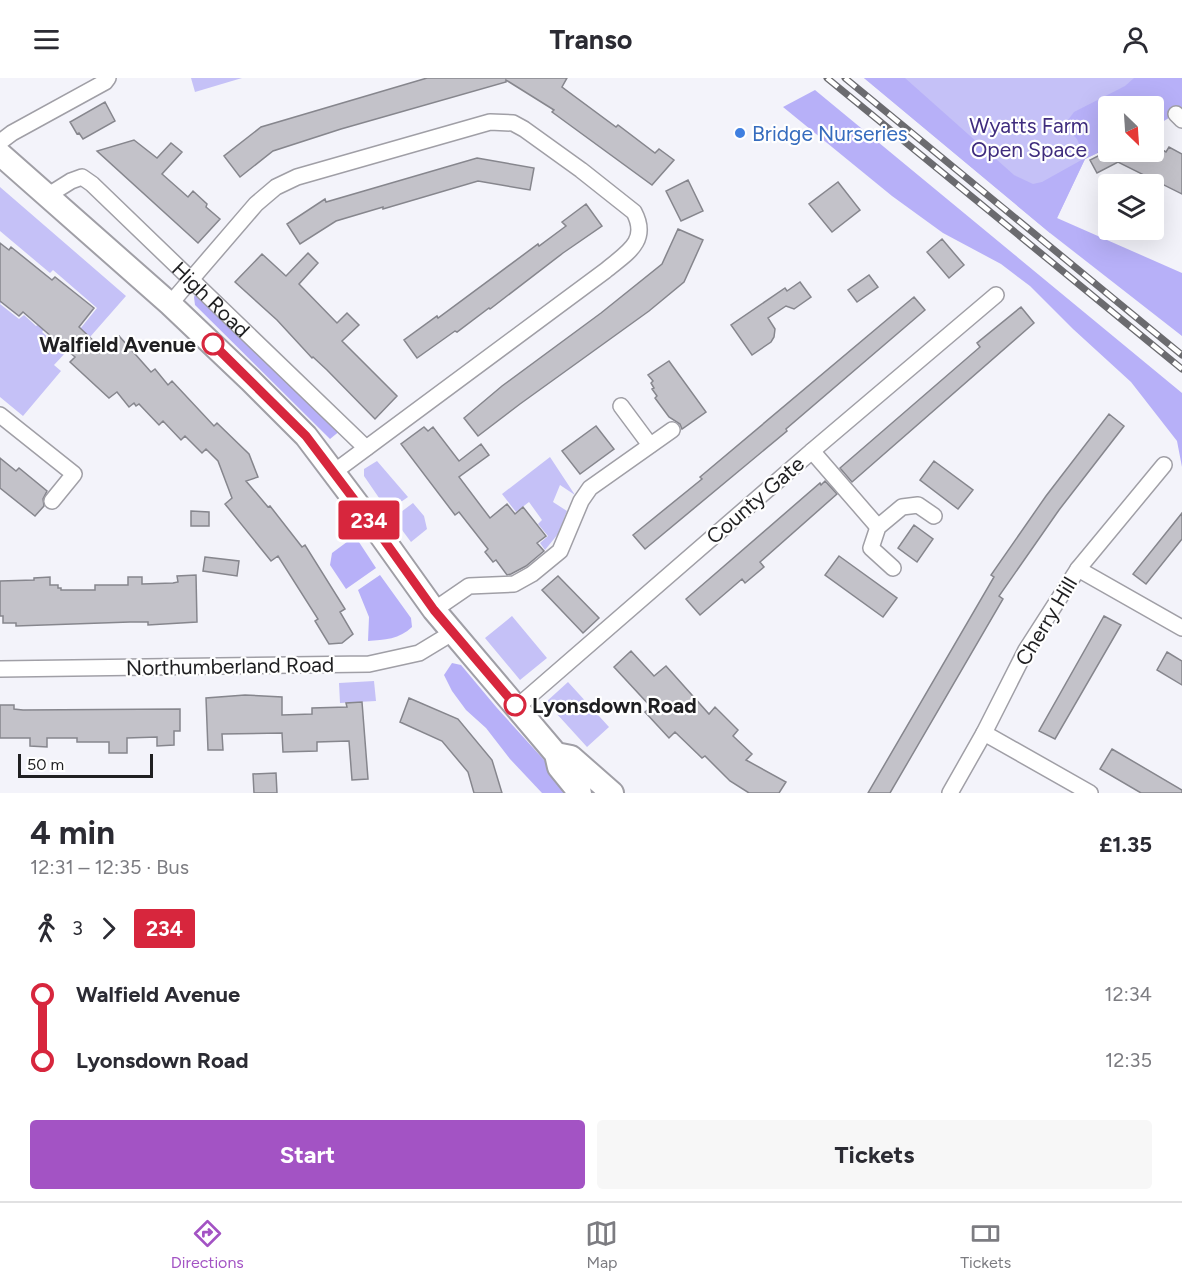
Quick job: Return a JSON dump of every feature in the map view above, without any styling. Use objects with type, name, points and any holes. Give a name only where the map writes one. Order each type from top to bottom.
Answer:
[{"type":"main road","name":"High Road","points":[[0,154],[170,304],[306,436],[452,633],[556,754]]},
{"type":"main road","points":[[580,793],[559,767],[556,754],[571,757],[604,791]]},
{"type":"street","points":[[0,142],[12,133],[105,82],[108,78]]},
{"type":"street","points":[[170,304],[256,204],[276,187],[297,177],[490,122],[513,123],[524,129],[634,212],[639,222],[639,238],[632,249],[334,472]]},
{"type":"street","name":"High Road","points":[[47,196],[82,177],[92,184],[366,448]]},
{"type":"street","name":"County Gate","points":[[517,707],[996,295]]},
{"type":"street","points":[[621,406],[650,445]]},
{"type":"street","points":[[0,415],[74,474],[52,501]]},
{"type":"street","points":[[434,610],[470,586],[514,584],[532,574],[560,550],[581,501],[590,488],[672,430]]},
{"type":"street","points":[[812,451],[878,527]]},
{"type":"street","name":"Cherry Hill","points":[[950,793],[984,733],[1026,650],[1078,569],[1164,465]]},
{"type":"street","points":[[893,568],[871,548],[878,527],[902,507],[918,505],[934,516]]},
{"type":"street","points":[[1078,569],[1182,628]]},
{"type":"street","name":"Northumberland Road","points":[[0,669],[369,664],[419,652],[452,633]]},
{"type":"street","points":[[984,733],[1090,793]]},
{"type":"green space","points":[[191,78],[242,78],[195,92]]},
{"type":"green space","name":"Wyatts Farm Open Space","points":[[864,78],[1182,78],[1164,110],[1164,96],[1098,96],[1098,153],[1085,159],[1050,233]]},
{"type":"green space","points":[[0,187],[126,296],[90,337],[80,329],[97,308],[53,270],[50,273],[0,231]]},
{"type":"green space","points":[[0,304],[19,319],[24,315],[36,326],[39,324],[45,328],[42,332],[57,345],[59,343],[68,350],[54,365],[61,371],[23,416],[0,397]]},
{"type":"green space","points":[[550,457],[575,495],[560,485],[553,502],[567,511],[558,534],[545,550],[540,543],[548,536],[538,524],[542,520],[529,502],[516,512],[502,494]]},
{"type":"green space","points":[[377,461],[408,497],[388,511],[364,476],[364,469]]},
{"type":"green space","points":[[413,503],[424,516],[427,529],[411,542],[393,518]]},
{"type":"green space","points":[[512,616],[547,658],[520,680],[485,638]]},
{"type":"green space","points":[[374,681],[376,701],[340,703],[339,683]]},
{"type":"green space","points":[[568,682],[609,727],[587,747],[546,702]]},
{"type":"shaded area","points":[[864,78],[905,78],[1014,175],[1033,184],[1042,182],[1085,158],[1077,139],[1070,132],[1068,120],[1074,112],[1098,100],[1098,153],[1085,159],[1057,218],[1098,236],[1098,240],[1107,240],[1182,273],[1182,336],[1050,233]]},
{"type":"shaded area","points":[[1134,78],[1182,78],[1182,110],[1164,121],[1164,96],[1105,96],[1125,86]]},
{"type":"shaded area","points":[[815,90],[1182,393],[1182,467],[1177,441],[1131,382],[1030,286],[1001,264],[943,233],[892,196],[783,107]]},
{"type":"shaded area","points":[[197,291],[341,430],[330,439],[195,305],[194,297]]},
{"type":"shaded area","points":[[355,536],[376,568],[346,589],[330,565],[332,553]]},
{"type":"shaded area","points":[[380,575],[411,618],[412,627],[397,636],[368,641],[369,617],[358,590]]},
{"type":"shaded area","points":[[452,663],[461,665],[574,793],[542,793],[510,759],[486,728],[466,710],[452,691],[444,675]]},
{"type":"building","points":[[427,78],[567,78],[562,87],[655,153],[659,149],[674,160],[652,185],[552,112],[554,110],[506,80],[506,82],[273,151],[240,177],[224,156],[261,127]]},
{"type":"building","points":[[105,102],[115,121],[83,139],[70,122]]},
{"type":"building","points":[[134,140],[157,158],[171,143],[182,152],[162,174],[188,197],[193,191],[220,219],[198,243],[97,151]]},
{"type":"building","points":[[1169,147],[1182,154],[1182,194],[1164,185],[1164,174],[1142,174],[1118,162],[1164,162],[1164,151],[1166,152]]},
{"type":"building","points":[[1098,156],[1098,162],[1118,162],[1097,173],[1090,160]]},
{"type":"building","points":[[477,158],[534,168],[530,190],[478,181],[336,221],[300,244],[287,224],[325,199],[326,202]]},
{"type":"building","points":[[688,180],[703,211],[681,221],[666,191]]},
{"type":"building","points":[[838,182],[860,210],[832,232],[809,204]]},
{"type":"building","points":[[586,204],[602,226],[490,309],[417,358],[404,340],[566,226],[562,222]]},
{"type":"building","points":[[678,229],[703,240],[684,282],[649,311],[478,436],[464,418],[502,386],[601,313],[662,264]]},
{"type":"building","points":[[942,239],[964,265],[949,278],[927,252]]},
{"type":"building","points":[[0,243],[9,250],[11,247],[52,280],[55,277],[94,308],[79,327],[99,346],[105,340],[111,345],[119,336],[151,372],[155,369],[168,385],[172,381],[214,426],[217,423],[249,454],[258,477],[246,481],[268,507],[270,506],[302,547],[305,545],[345,609],[340,612],[353,634],[342,643],[329,644],[315,621],[318,619],[278,556],[271,561],[225,504],[232,498],[218,461],[206,449],[202,453],[185,436],[181,440],[163,421],[159,425],[139,404],[136,406],[134,403],[129,407],[117,392],[109,398],[70,362],[75,357],[23,312],[19,316],[0,301]]},
{"type":"building","points":[[308,253],[318,263],[299,284],[337,323],[347,313],[359,325],[342,341],[397,396],[375,419],[327,370],[312,358],[277,320],[235,282],[262,254],[286,276]]},
{"type":"building","points":[[869,275],[878,287],[857,302],[848,290]]},
{"type":"building","points":[[800,282],[811,297],[794,309],[786,306],[768,318],[775,329],[774,337],[771,342],[752,355],[731,325],[785,288],[787,291]]},
{"type":"building","points":[[914,297],[925,310],[786,429],[787,431],[645,549],[633,535],[702,479],[700,477]]},
{"type":"building","points":[[1021,307],[1034,323],[852,482],[840,468],[980,347],[977,343]]},
{"type":"building","points":[[669,361],[706,412],[682,429],[680,424],[669,417],[655,398],[657,396],[651,383],[653,381],[648,375]]},
{"type":"building","points":[[1109,414],[1124,426],[1059,510],[999,596],[1003,599],[890,793],[868,793],[994,577],[991,575],[1046,496]]},
{"type":"building","points":[[596,426],[614,449],[580,474],[562,451]]},
{"type":"building","points":[[424,427],[428,431],[433,427],[459,461],[481,444],[489,455],[459,477],[490,518],[507,504],[515,514],[523,507],[546,536],[537,543],[544,551],[526,566],[507,575],[496,560],[493,562],[485,552],[488,549],[459,512],[455,515],[401,444]]},
{"type":"building","points":[[0,458],[16,471],[19,468],[47,491],[43,499],[44,506],[35,516],[0,488]]},
{"type":"building","points":[[934,461],[973,490],[958,509],[920,480]]},
{"type":"building","points":[[825,481],[837,494],[760,562],[764,567],[745,583],[742,579],[700,615],[686,599]]},
{"type":"building","points":[[191,511],[209,512],[209,526],[191,526]]},
{"type":"building","points":[[1182,513],[1182,539],[1146,584],[1133,574]]},
{"type":"building","points":[[914,525],[933,539],[917,562],[898,548]]},
{"type":"building","points":[[839,556],[897,598],[883,617],[825,575]]},
{"type":"building","points":[[205,557],[239,561],[237,576],[203,571]]},
{"type":"building","points":[[196,575],[197,622],[148,625],[148,622],[130,622],[16,626],[16,623],[3,623],[3,616],[0,616],[0,581],[50,577],[50,585],[58,585],[61,590],[95,590],[95,585],[128,585],[128,577],[142,577],[142,584],[173,583],[178,582],[177,576]]},
{"type":"building","points":[[558,576],[599,618],[583,633],[542,590]]},
{"type":"building","points":[[1104,616],[1121,625],[1055,739],[1039,731]]},
{"type":"building","points":[[631,651],[654,676],[666,666],[709,714],[715,707],[738,730],[733,736],[752,754],[746,760],[786,782],[779,793],[749,793],[730,781],[705,756],[702,758],[675,732],[669,738],[645,712],[651,707],[614,667]]},
{"type":"building","points":[[1167,652],[1182,661],[1182,685],[1157,670]]},
{"type":"building","points":[[245,695],[282,697],[282,715],[312,714],[312,708],[347,707],[346,703],[362,702],[368,779],[352,780],[349,741],[317,742],[317,751],[283,752],[282,733],[222,734],[223,750],[208,750],[206,698]]},
{"type":"building","points":[[409,698],[458,719],[492,760],[502,793],[474,793],[468,772],[442,741],[400,722]]},
{"type":"building","points":[[0,705],[14,705],[14,709],[23,710],[180,709],[180,731],[174,731],[174,745],[157,746],[157,737],[127,738],[127,753],[109,753],[109,742],[77,742],[77,738],[47,738],[47,747],[30,746],[30,738],[0,738]]},
{"type":"building","points":[[1112,749],[1182,790],[1182,793],[1141,793],[1100,769]]},
{"type":"building","points":[[276,773],[277,793],[254,793],[253,774]]},
{"type":"railway","points":[[827,78],[1182,369]]},
{"type":"railway","points":[[845,78],[1182,355]]},
{"type":"bus line","name":"234","points":[[213,344],[306,436],[434,610],[515,705]]},
{"type":"place","name":"Bridge Nurseries","points":[[740,133]]},
{"type":"place","name":"Walfield Avenue","points":[[213,344]]},
{"type":"place","name":"Lyonsdown Road","points":[[515,705]]}]
